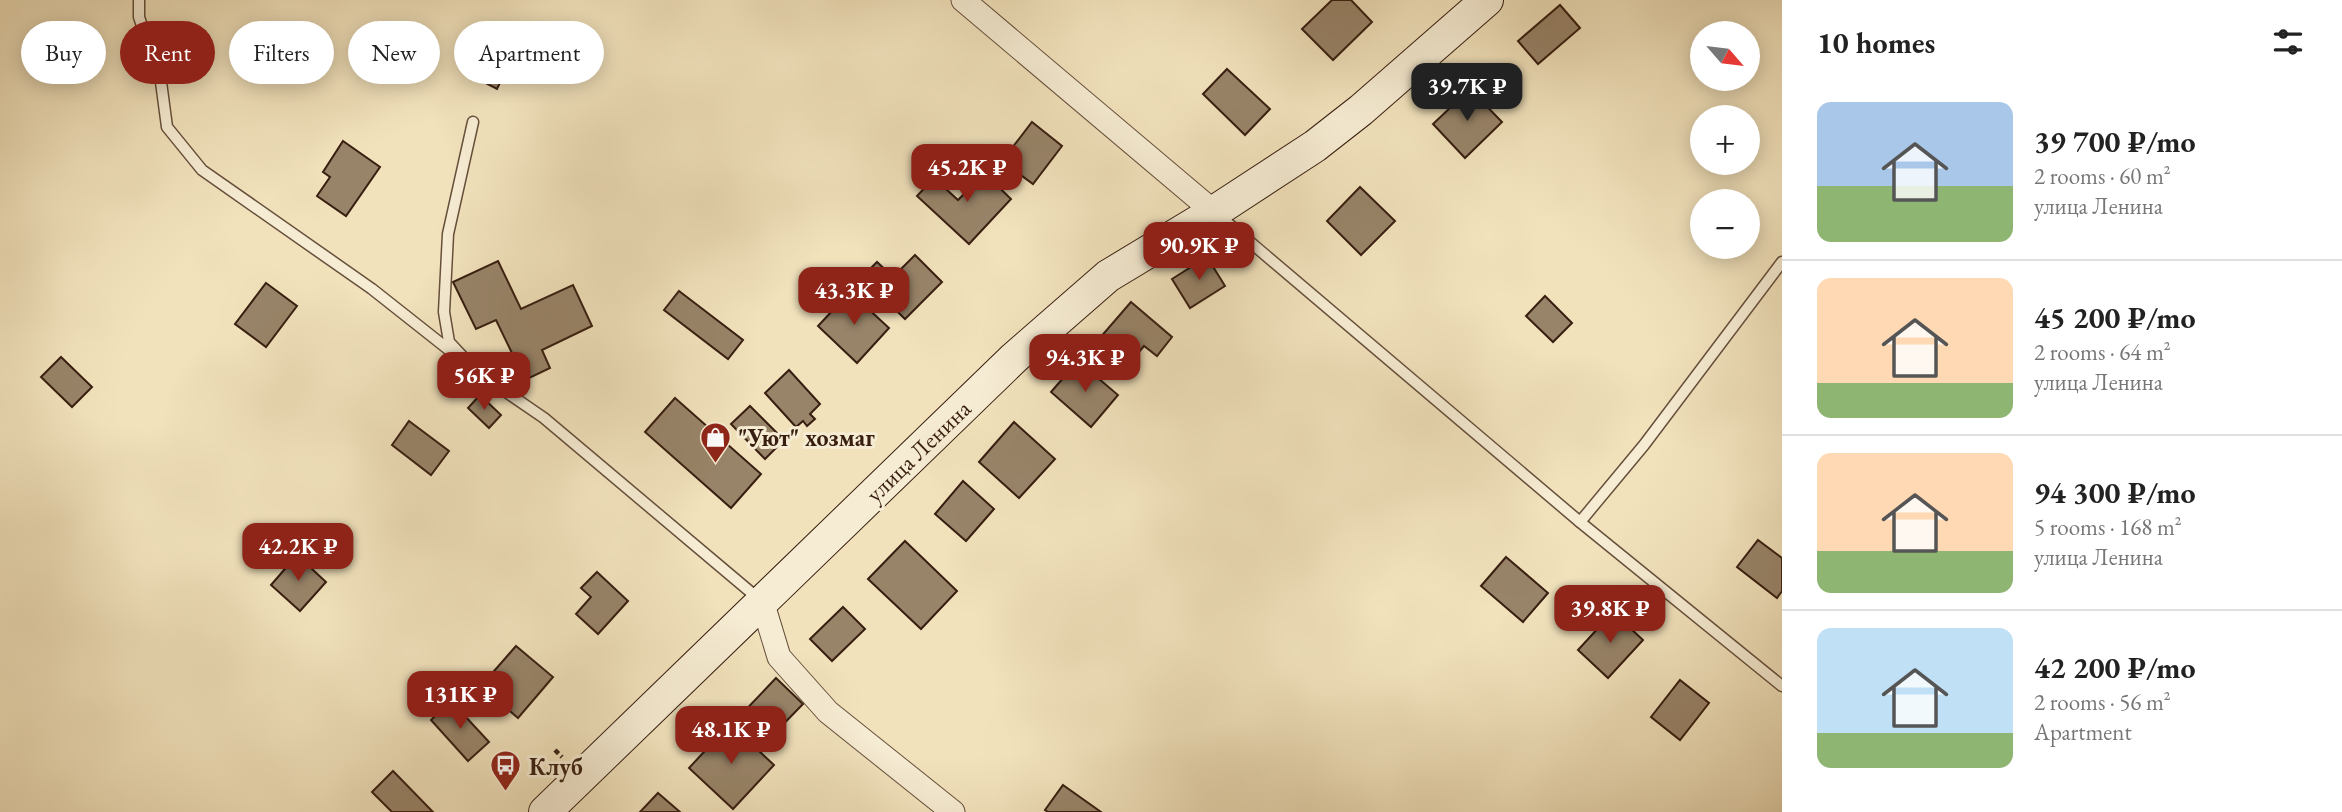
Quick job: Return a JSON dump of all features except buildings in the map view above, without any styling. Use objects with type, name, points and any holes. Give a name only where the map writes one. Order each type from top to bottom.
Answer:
[{"type":"main road","name":"улица Ленина","points":[[545,812],[1014,358],[1108,276],[1214,212],[1315,146],[1361,110],[1487,0]]},
{"type":"street","points":[[963,0],[1214,212]]},
{"type":"street","points":[[762,601],[779,657],[828,712],[953,812]]},
{"type":"lane","points":[[139,0],[139,18],[161,82],[167,127],[202,170],[372,289],[477,372],[544,418],[762,601]]},
{"type":"lane","points":[[473,122],[448,234],[444,312],[449,342],[477,372]]},
{"type":"lane","points":[[1214,212],[1580,522],[1782,686]]},
{"type":"lane","points":[[1580,522],[1644,445],[1782,262]]},
{"type":"place","name":"\"Уют\" хозмаг","points":[[715,464]]},
{"type":"place","name":"Клуб","points":[[506,793]]}]
